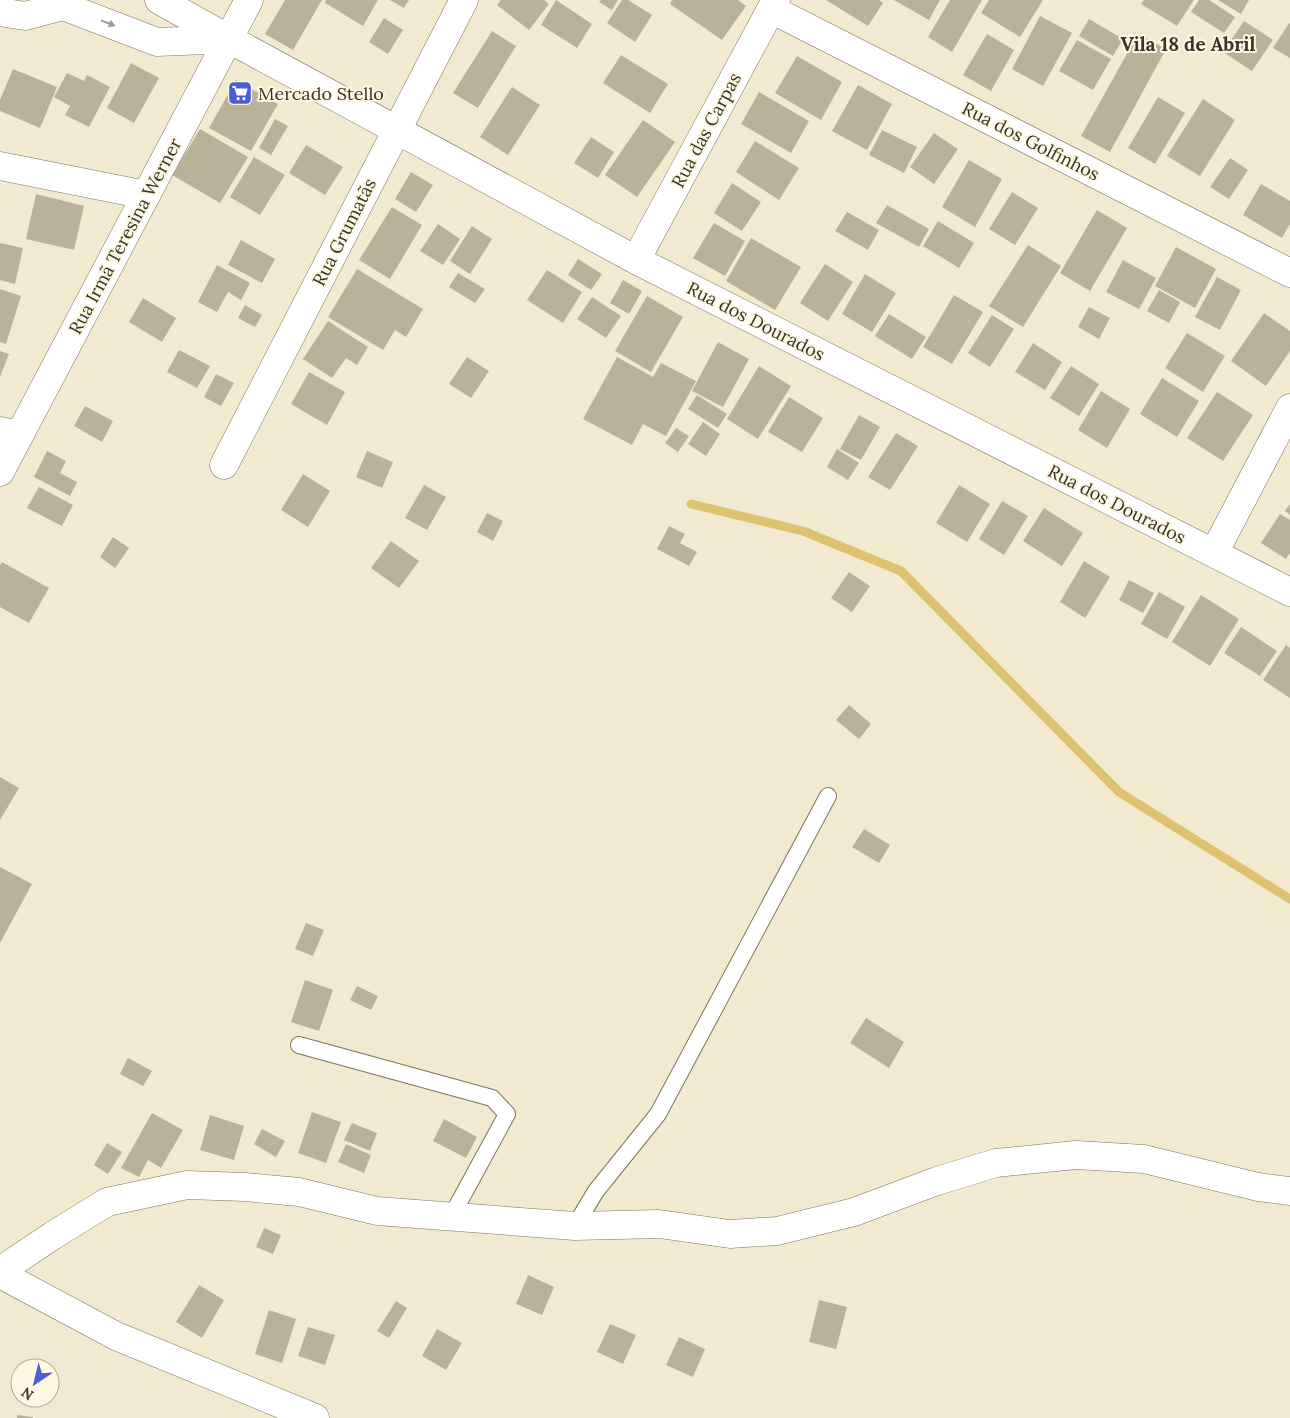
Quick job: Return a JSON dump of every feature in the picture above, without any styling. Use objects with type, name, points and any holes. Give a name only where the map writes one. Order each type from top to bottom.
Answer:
[{"type":"street","name":"Rua dos Dourados","points":[[159,0],[636,260],[1290,592]]},
{"type":"street","name":"Rua Irmã Teresina Werner","points":[[0,472],[10,433],[146,195],[249,0]]},
{"type":"street","name":"Rua Grumatãs","points":[[224,465],[464,0]]},
{"type":"street","points":[[0,12],[25,16],[59,3],[157,42],[229,39]]},
{"type":"street","name":"Rua das Carpas","points":[[636,260],[774,5]]},
{"type":"street","name":"Rua dos Golfinhos","points":[[774,5],[1290,273]]},
{"type":"street","points":[[0,166],[146,195]]},
{"type":"street","points":[[1214,553],[1290,408]]},
{"type":"street","points":[[315,1418],[116,1336],[0,1273],[52,1236],[107,1202],[187,1185],[245,1187],[299,1192],[377,1211],[575,1226],[659,1224],[730,1234],[776,1232],[854,1212],[937,1181],[996,1163],[1076,1155],[1144,1159],[1258,1187],[1290,1192]]},
{"type":"lane","points":[[575,1226],[596,1191],[658,1114],[828,796]]},
{"type":"lane","points":[[299,1045],[492,1098],[507,1114],[451,1217]]},
{"type":"building","points":[[285,0],[322,0],[293,50],[265,34]]},
{"type":"building","points":[[326,0],[378,0],[363,26],[325,3]]},
{"type":"building","points":[[390,0],[409,0],[404,8]]},
{"type":"building","points":[[501,0],[544,0],[549,4],[529,30],[497,5]]},
{"type":"building","points":[[556,0],[592,24],[577,48],[541,25]]},
{"type":"building","points":[[601,0],[618,0],[612,10],[599,2]]},
{"type":"building","points":[[622,0],[628,0],[652,15],[635,42],[607,23]]},
{"type":"building","points":[[672,0],[738,0],[746,6],[722,40],[670,4]]},
{"type":"building","points":[[826,0],[879,0],[883,3],[868,26]]},
{"type":"building","points":[[894,0],[940,0],[929,20]]},
{"type":"building","points":[[950,0],[982,0],[952,52],[928,37]]},
{"type":"building","points":[[989,0],[1043,0],[1020,37],[981,13]]},
{"type":"building","points":[[1144,0],[1194,0],[1177,26],[1141,4]]},
{"type":"building","points":[[1199,0],[1209,0],[1235,17],[1224,33],[1191,12]]},
{"type":"building","points":[[1218,0],[1249,0],[1241,14]]},
{"type":"building","points":[[1040,16],[1072,33],[1043,86],[1012,69]]},
{"type":"building","points":[[384,18],[403,30],[388,54],[369,42]]},
{"type":"building","points":[[1089,19],[1123,39],[1113,56],[1079,36]]},
{"type":"building","points":[[1244,21],[1273,40],[1252,71],[1223,52]]},
{"type":"building","points":[[1290,24],[1290,58],[1273,48]]},
{"type":"building","points":[[492,31],[516,46],[478,108],[453,93]]},
{"type":"building","points":[[987,34],[1014,50],[991,91],[963,75]]},
{"type":"building","points":[[1138,34],[1166,49],[1110,152],[1081,136]]},
{"type":"building","points":[[1077,40],[1111,59],[1093,90],[1059,71]]},
{"type":"building","points":[[621,55],[668,84],[650,113],[603,83]]},
{"type":"building","points":[[797,56],[842,82],[821,120],[775,93]]},
{"type":"building","points":[[131,63],[159,78],[134,123],[107,108]]},
{"type":"building","points":[[13,69],[57,87],[40,128],[0,111],[0,100]]},
{"type":"building","points":[[67,73],[84,81],[87,75],[110,87],[89,127],[65,115],[70,106],[54,97]]},
{"type":"building","points":[[236,80],[278,104],[251,151],[209,128]]},
{"type":"building","points":[[858,85],[892,104],[867,150],[832,131]]},
{"type":"building","points":[[512,87],[540,105],[508,155],[480,137]]},
{"type":"building","points":[[759,92],[809,121],[791,153],[741,124]]},
{"type":"building","points":[[1158,97],[1185,113],[1155,164],[1128,148]]},
{"type":"building","points":[[1203,99],[1235,120],[1200,176],[1167,156]]},
{"type":"building","points":[[275,119],[288,126],[271,155],[259,148]]},
{"type":"building","points":[[643,120],[675,142],[637,197],[605,175]]},
{"type":"building","points":[[200,129],[248,157],[220,203],[172,175]]},
{"type":"building","points":[[882,130],[917,147],[904,173],[869,155]]},
{"type":"building","points":[[934,133],[958,149],[934,184],[910,167]]},
{"type":"building","points":[[591,137],[614,152],[598,178],[574,163]]},
{"type":"building","points":[[755,141],[799,168],[779,200],[736,172]]},
{"type":"building","points":[[306,145],[343,167],[325,195],[289,173]]},
{"type":"building","points":[[254,157],[285,175],[260,215],[230,197]]},
{"type":"building","points":[[1230,158],[1248,170],[1229,199],[1210,187]]},
{"type":"building","points":[[969,160],[1002,179],[975,227],[942,207]]},
{"type":"building","points":[[411,172],[433,185],[416,212],[395,199]]},
{"type":"building","points":[[732,183],[761,202],[742,231],[714,213]]},
{"type":"building","points":[[1261,184],[1290,201],[1290,224],[1282,238],[1243,215]]},
{"type":"building","points":[[1012,192],[1038,208],[1015,245],[989,229]]},
{"type":"building","points":[[36,194],[84,206],[74,250],[26,239]]},
{"type":"building","points":[[887,205],[929,229],[919,247],[876,223]]},
{"type":"building","points":[[392,207],[422,225],[390,279],[359,260]]},
{"type":"building","points":[[1097,210],[1127,228],[1090,291],[1060,273]]},
{"type":"building","points":[[847,212],[879,230],[868,250],[835,231]]},
{"type":"building","points":[[938,221],[974,243],[959,268],[923,246]]},
{"type":"building","points":[[714,223],[745,241],[725,276],[693,258]]},
{"type":"building","points":[[438,224],[460,239],[443,265],[420,251]]},
{"type":"building","points":[[472,226],[492,239],[470,274],[450,261]]},
{"type":"building","points":[[751,238],[801,267],[775,310],[726,281]]},
{"type":"building","points":[[241,240],[275,259],[262,283],[228,265]]},
{"type":"building","points":[[0,243],[23,248],[15,284],[0,280]]},
{"type":"building","points":[[1028,245],[1061,266],[1023,327],[989,306]]},
{"type":"building","points":[[1176,247],[1216,269],[1195,308],[1155,286]]},
{"type":"building","points":[[578,259],[602,274],[591,290],[568,275]]},
{"type":"building","points":[[1123,260],[1156,278],[1139,309],[1106,292]]},
{"type":"building","points":[[825,264],[853,282],[828,321],[800,303]]},
{"type":"building","points":[[217,265],[250,283],[241,300],[228,292],[217,312],[198,302]]},
{"type":"building","points":[[357,269],[423,309],[406,337],[395,330],[383,350],[328,317]]},
{"type":"building","points":[[547,270],[582,292],[563,323],[527,300]]},
{"type":"building","points":[[458,273],[485,289],[475,303],[449,287]]},
{"type":"building","points":[[865,274],[896,293],[872,332],[842,314]]},
{"type":"building","points":[[1217,277],[1241,290],[1220,330],[1195,317]]},
{"type":"building","points":[[623,280],[642,291],[629,314],[610,303]]},
{"type":"building","points":[[0,289],[21,296],[6,344],[0,342]]},
{"type":"building","points":[[1159,290],[1180,302],[1169,323],[1147,311]]},
{"type":"building","points":[[954,295],[983,312],[952,364],[923,347]]},
{"type":"building","points":[[647,296],[683,317],[651,372],[615,351]]},
{"type":"building","points":[[592,297],[621,316],[606,338],[577,319]]},
{"type":"building","points":[[143,298],[176,318],[162,342],[129,322]]},
{"type":"building","points":[[245,305],[262,315],[255,327],[238,318]]},
{"type":"building","points":[[1089,307],[1110,318],[1099,339],[1078,327]]},
{"type":"building","points":[[1264,313],[1290,331],[1290,351],[1266,386],[1231,361]]},
{"type":"building","points":[[889,314],[926,337],[912,359],[875,336]]},
{"type":"building","points":[[992,315],[1014,329],[990,367],[968,353]]},
{"type":"building","points":[[328,321],[368,347],[357,365],[346,358],[332,378],[303,359]]},
{"type":"building","points":[[1187,333],[1225,356],[1203,392],[1165,368]]},
{"type":"building","points":[[718,342],[749,359],[723,407],[692,391]]},
{"type":"building","points":[[1033,343],[1062,362],[1045,390],[1015,372]]},
{"type":"building","points":[[179,350],[210,366],[197,388],[167,372]]},
{"type":"building","points":[[0,351],[9,354],[0,377]]},
{"type":"building","points":[[467,357],[489,371],[471,398],[449,384]]},
{"type":"building","points":[[617,357],[653,377],[661,363],[696,381],[666,436],[643,424],[632,445],[583,419]]},
{"type":"building","points":[[759,366],[791,386],[758,439],[727,419]]},
{"type":"building","points":[[1071,366],[1099,384],[1079,416],[1050,398]]},
{"type":"building","points":[[309,372],[345,392],[327,425],[291,404]]},
{"type":"building","points":[[216,374],[234,383],[221,406],[204,397]]},
{"type":"building","points":[[1162,378],[1199,401],[1177,437],[1140,414]]},
{"type":"building","points":[[1101,391],[1130,409],[1107,448],[1078,430]]},
{"type":"building","points":[[1217,392],[1253,415],[1223,461],[1187,438]]},
{"type":"building","points":[[697,395],[727,414],[718,428],[688,409]]},
{"type":"building","points":[[789,397],[823,418],[802,452],[768,432]]},
{"type":"building","points":[[85,406],[113,421],[102,442],[74,426]]},
{"type":"building","points":[[859,415],[880,427],[861,460],[840,449]]},
{"type":"building","points":[[703,422],[720,434],[706,456],[688,444]]},
{"type":"building","points":[[676,428],[689,436],[678,452],[665,443]]},
{"type":"building","points":[[896,433],[918,446],[890,490],[868,477]]},
{"type":"building","points":[[837,449],[859,463],[848,480],[827,467]]},
{"type":"building","points":[[47,451],[66,461],[60,473],[77,482],[70,496],[34,477]]},
{"type":"building","points":[[367,451],[393,462],[382,488],[356,477]]},
{"type":"building","points":[[303,474],[330,491],[308,527],[281,510]]},
{"type":"building","points":[[424,485],[446,497],[427,530],[405,518]]},
{"type":"building","points":[[959,485],[990,504],[967,542],[936,523]]},
{"type":"building","points":[[39,487],[73,505],[62,526],[27,508]]},
{"type":"building","points":[[1002,501],[1028,516],[1004,555],[979,539]]},
{"type":"building","points":[[1290,504],[1290,515],[1285,511]]},
{"type":"building","points":[[1044,508],[1083,533],[1062,566],[1023,541]]},
{"type":"building","points":[[487,513],[503,521],[493,541],[477,532]]},
{"type":"building","points":[[1280,514],[1290,520],[1290,553],[1286,559],[1261,543]]},
{"type":"building","points":[[669,526],[685,534],[680,543],[697,552],[689,566],[657,549]]},
{"type":"building","points":[[113,537],[129,548],[115,568],[100,557]]},
{"type":"building","points":[[391,541],[419,561],[399,588],[371,568]]},
{"type":"building","points":[[1084,561],[1110,577],[1085,618],[1060,602]]},
{"type":"building","points":[[2,562],[49,588],[29,623],[0,607],[0,565]]},
{"type":"building","points":[[849,572],[870,586],[852,612],[831,598]]},
{"type":"building","points":[[1129,580],[1154,593],[1143,613],[1119,600]]},
{"type":"building","points":[[1159,592],[1185,607],[1167,639],[1141,624]]},
{"type":"building","points":[[1201,595],[1239,619],[1210,666],[1172,642]]},
{"type":"building","points":[[1241,627],[1277,651],[1260,676],[1224,653]]},
{"type":"building","points":[[1286,645],[1290,648],[1290,698],[1263,680]]},
{"type":"building","points":[[849,705],[871,724],[859,739],[836,720]]},
{"type":"building","points":[[0,777],[19,788],[0,820]]},
{"type":"building","points":[[864,829],[890,845],[879,863],[852,847]]},
{"type":"building","points":[[0,867],[32,884],[0,943]]},
{"type":"building","points":[[306,923],[324,930],[313,956],[295,949]]},
{"type":"building","points":[[305,980],[333,990],[319,1031],[291,1022]]},
{"type":"building","points":[[357,986],[378,996],[371,1010],[350,1000]]},
{"type":"building","points":[[866,1018],[904,1042],[889,1068],[850,1043]]},
{"type":"building","points":[[128,1058],[152,1071],[143,1086],[120,1074]]},
{"type":"building","points":[[312,1112],[341,1122],[326,1163],[298,1153]]},
{"type":"building","points":[[152,1113],[183,1130],[161,1168],[148,1160],[139,1177],[121,1168]]},
{"type":"building","points":[[210,1115],[244,1126],[234,1160],[200,1150]]},
{"type":"building","points":[[444,1119],[477,1137],[466,1158],[433,1141]]},
{"type":"building","points":[[352,1123],[377,1133],[370,1151],[344,1140]]},
{"type":"building","points":[[262,1129],[285,1141],[276,1157],[254,1144]]},
{"type":"building","points":[[107,1143],[122,1152],[108,1174],[94,1165]]},
{"type":"building","points":[[346,1144],[371,1155],[364,1173],[338,1162]]},
{"type":"building","points":[[264,1228],[281,1235],[273,1254],[256,1247]]},
{"type":"building","points":[[528,1275],[554,1287],[542,1315],[516,1304]]},
{"type":"building","points":[[199,1285],[224,1300],[202,1338],[176,1322]]},
{"type":"building","points":[[819,1300],[847,1307],[836,1349],[809,1342]]},
{"type":"building","points":[[396,1301],[407,1308],[389,1338],[377,1331]]},
{"type":"building","points":[[269,1310],[296,1319],[282,1363],[255,1354]]},
{"type":"building","points":[[610,1324],[636,1335],[623,1364],[597,1352]]},
{"type":"building","points":[[308,1327],[335,1335],[325,1365],[298,1356]]},
{"type":"building","points":[[437,1329],[462,1343],[446,1370],[422,1356]]},
{"type":"building","points":[[679,1337],[705,1349],[693,1377],[666,1365]]},
{"type":"building","points":[[17,1415],[33,1417],[33,1418],[17,1418]]},
{"type":"waterway","points":[[691,504],[803,531],[901,571],[1119,792],[1290,899]]},
{"type":"place","name":"Mercado Stello","points":[[240,93]]},
{"type":"district","name":"Vila 18 de Abril","points":[[1188,44]]}]
